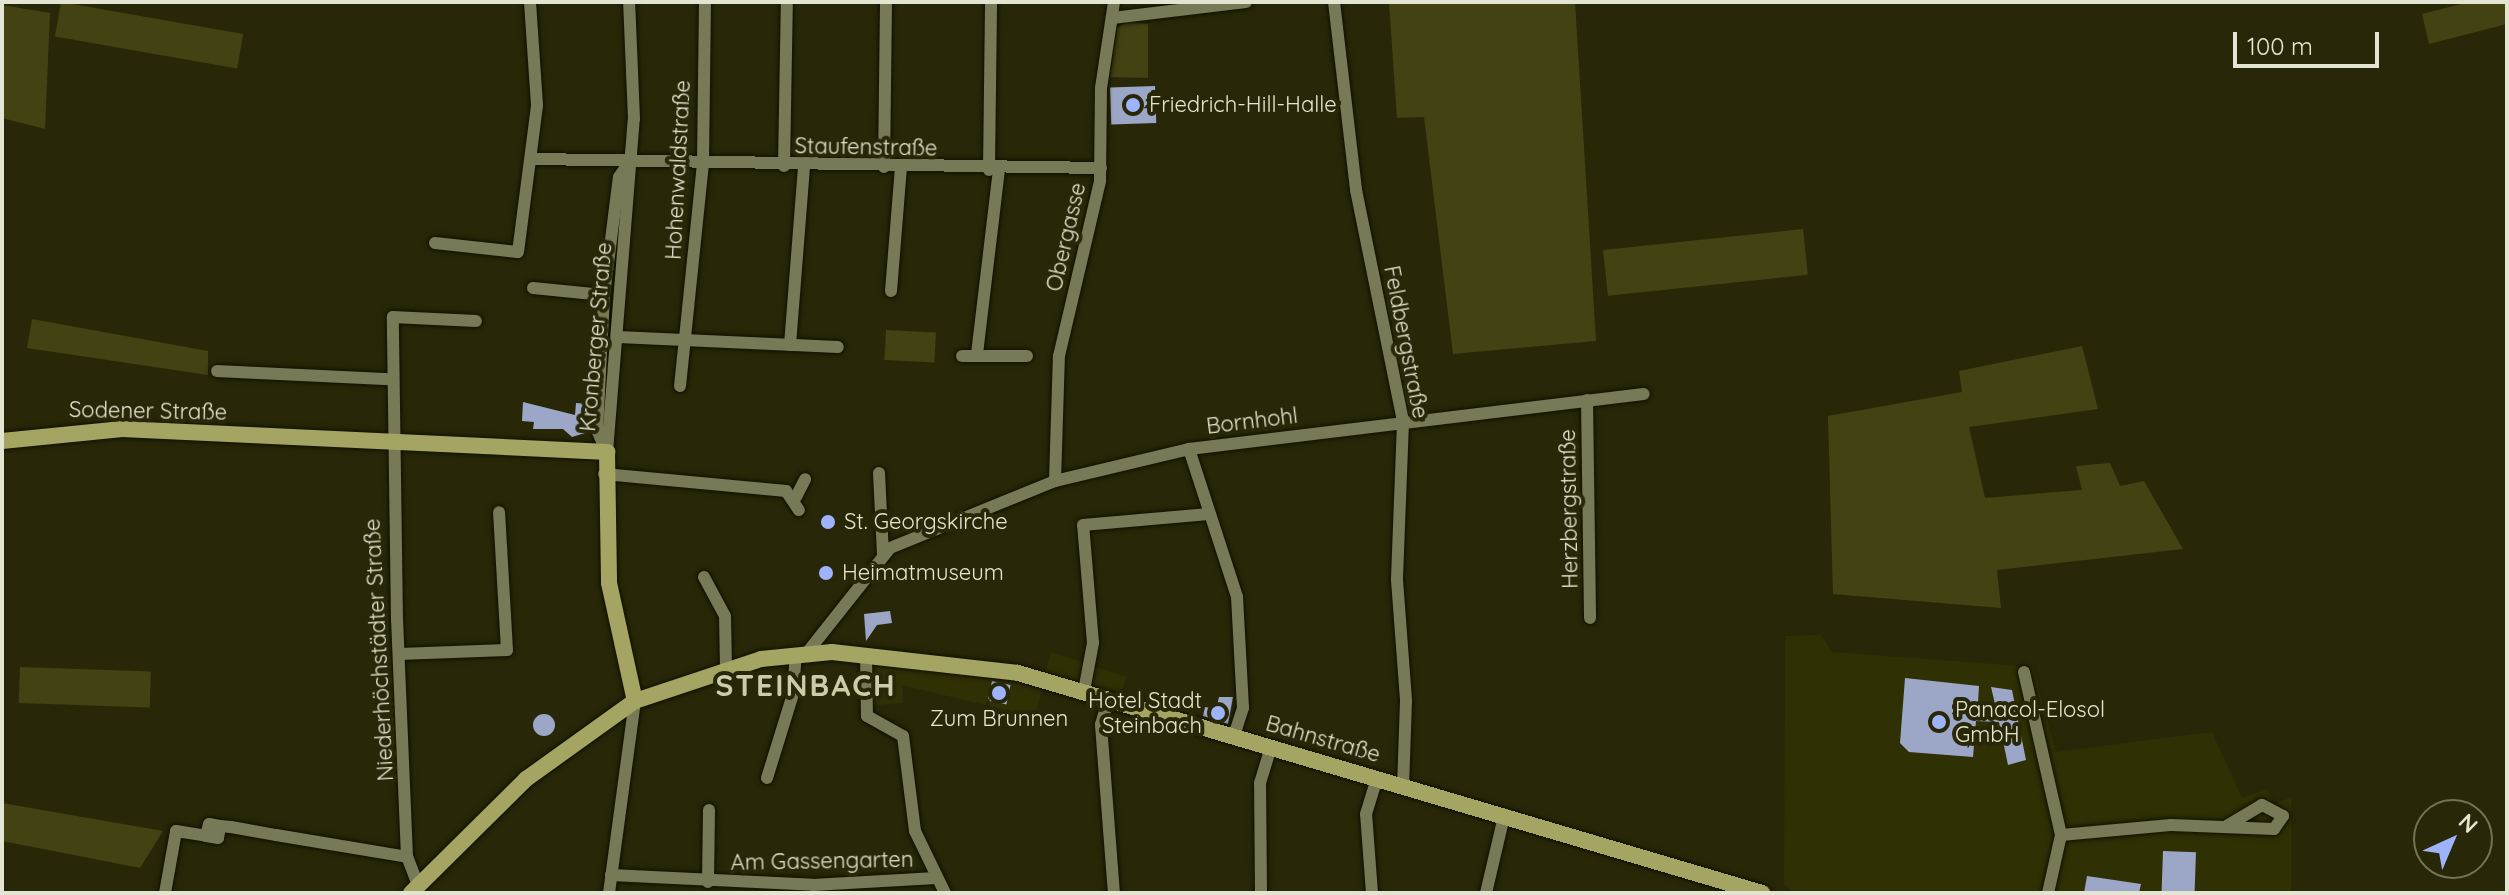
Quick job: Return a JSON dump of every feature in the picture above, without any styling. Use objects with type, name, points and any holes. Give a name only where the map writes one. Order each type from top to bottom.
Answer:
[{"type":"main road","name":"Sodener Straße","points":[[2,441],[92,429],[607,452]]},
{"type":"main road","points":[[607,452],[604,474],[609,583],[635,701]]},
{"type":"main road","name":"Bahnstraße","points":[[414,889],[526,779],[635,701],[726,667],[801,654],[866,654],[988,667],[1084,691],[1762,893]]},
{"type":"street","points":[[435,243],[518,252],[534,159],[530,2]]},
{"type":"street","name":"Kronberger Straße","points":[[607,452],[630,161],[629,2]]},
{"type":"street","name":"Hohenwaldstraße","points":[[680,386],[703,164],[705,2]]},
{"type":"street","points":[[784,166],[787,2]]},
{"type":"street","points":[[884,167],[886,2]]},
{"type":"street","points":[[977,354],[994,170],[991,2]]},
{"type":"street","name":"Obergasse","points":[[1055,481],[1059,356],[1101,168],[1101,88],[1114,2]]},
{"type":"street","points":[[1112,18],[1246,2]]},
{"type":"street","name":"Feldbergstraße","points":[[1334,2],[1354,180],[1403,422],[1397,580],[1406,701],[1403,786]]},
{"type":"street","points":[[534,159],[630,161]]},
{"type":"street","name":"Kronberger Straße","points":[[607,452],[597,430],[604,295],[619,177],[630,161]]},
{"type":"street","name":"Staufenstraße","points":[[630,161],[994,170],[1101,168]]},
{"type":"street","points":[[790,345],[804,166]]},
{"type":"street","points":[[891,291],[901,168]]},
{"type":"street","name":"Kronberger Straße","points":[[533,288],[604,295]]},
{"type":"street","name":"Niederhöchstädter Straße","points":[[414,889],[407,857],[399,654],[384,442],[393,317],[476,321]]},
{"type":"street","points":[[618,337],[838,347]]},
{"type":"street","points":[[962,356],[1027,356]]},
{"type":"street","points":[[217,371],[389,379]]},
{"type":"street","name":"Bornhohl","points":[[801,654],[883,554],[1055,481],[1189,449],[1644,394]]},
{"type":"street","name":"Herzbergstraße","points":[[1587,400],[1590,618]]},
{"type":"street","points":[[1189,449],[1239,608],[1243,708],[1234,736]]},
{"type":"street","points":[[879,473],[883,554]]},
{"type":"street","points":[[604,474],[796,497]]},
{"type":"street","points":[[799,510],[796,497],[805,479]]},
{"type":"street","points":[[399,654],[507,650],[499,512]]},
{"type":"street","points":[[1084,691],[1093,643],[1083,525],[1209,514]]},
{"type":"street","points":[[704,577],[725,616],[726,667]]},
{"type":"street","points":[[767,778],[793,694],[801,654]]},
{"type":"street","points":[[866,654],[867,716],[903,736],[915,831],[945,893]]},
{"type":"street","points":[[2024,672],[2061,835],[2048,893]]},
{"type":"street","points":[[1109,698],[1101,725],[1114,893]]},
{"type":"street","points":[[609,893],[635,701]]},
{"type":"street","points":[[1261,893],[1260,783],[1271,747]]},
{"type":"street","points":[[1372,893],[1366,814],[1377,778]]},
{"type":"street","name":"Am Gassengarten","points":[[708,882],[709,810]]},
{"type":"street","points":[[1486,893],[1504,816]]},
{"type":"street","points":[[165,893],[176,831],[206,836],[209,824],[407,857]]},
{"type":"street","points":[[2061,835],[2225,827]]},
{"type":"street","name":"Am Gassengarten","points":[[611,875],[708,882],[908,889],[936,878]]},
{"type":"shaded area","points":[[61,2],[243,34],[237,69],[55,36]]},
{"type":"shaded area","points":[[1389,2],[1575,2],[1596,341],[1453,354],[1424,117],[1397,118]]},
{"type":"shaded area","points":[[2469,2],[2507,2],[2507,24],[2429,44],[2422,14]]},
{"type":"shaded area","points":[[2,5],[50,13],[45,129],[2,118]]},
{"type":"shaded area","points":[[1127,22],[1148,24],[1148,78],[1110,77],[1117,28]]},
{"type":"shaded area","points":[[1803,229],[1808,275],[1608,296],[1603,250]]},
{"type":"shaded area","points":[[32,319],[208,351],[208,375],[27,348]]},
{"type":"shaded area","points":[[886,330],[936,333],[934,363],[884,360]]},
{"type":"shaded area","points":[[2082,346],[2098,409],[1969,427],[1985,498],[2082,490],[2076,466],[2110,463],[2120,486],[2144,481],[2183,549],[1997,570],[2001,608],[1833,594],[1828,416],[1962,392],[1959,371]]},
{"type":"shaded area","points":[[1821,635],[1832,652],[2033,667],[2056,752],[2212,732],[2242,798],[2267,789],[2274,805],[2291,797],[2291,893],[1796,893],[1784,885],[1785,636]]},
{"type":"shaded area","points":[[1051,652],[1126,677],[1121,695],[1045,674]]},
{"type":"shaded area","points":[[866,654],[1044,682],[1035,717],[902,685],[903,703],[867,706]]},
{"type":"shaded area","points":[[20,667],[151,672],[150,708],[19,703]]},
{"type":"shaded area","points":[[2,803],[163,831],[140,868],[2,841]]},
{"type":"building","name":"Friedrich-Hill-Halle","points":[[1155,86],[1156,123],[1111,125],[1110,88]]},
{"type":"building","points":[[523,402],[575,415],[576,403],[589,404],[588,432],[572,437],[563,429],[533,429],[534,422],[522,421]]},
{"type":"building","points":[[890,611],[892,623],[877,625],[866,641],[864,614]]},
{"type":"building","name":"Panacol-Elosol GmbH","points":[[1905,678],[1979,686],[1978,703],[1995,704],[1991,687],[2012,690],[2026,760],[2008,765],[1999,722],[1976,721],[1973,757],[1909,752],[1900,743]]},
{"type":"building","name":"Zum Brunnen","points":[[992,681],[1011,685],[1006,705],[988,701]]},
{"type":"building","name":"Hotel Stadt Steinbach","points":[[1219,697],[1233,697],[1228,724],[1203,716],[1205,707],[1216,709]]},
{"type":"building","points":[[544,714],[555,725],[544,736],[533,725]]},
{"type":"building","points":[[2163,851],[2196,852],[2195,893],[2162,893]]},
{"type":"building","points":[[2087,876],[2141,884],[2139,893],[2084,893]]},
{"type":"place","name":"Friedrich-Hill-Halle","points":[[1133,105]]},
{"type":"place","name":"St. Georgskirche","points":[[828,522]]},
{"type":"place","name":"Heimatmuseum","points":[[826,573]]},
{"type":"place","name":"Zum Brunnen","points":[[999,693]]},
{"type":"place","name":"Hotel Stadt Steinbach","points":[[1218,713]]},
{"type":"place","name":"Panacol-Elosol GmbH","points":[[1939,722]]},
{"type":"district","name":"STEINBACH","points":[[806,685]]}]
